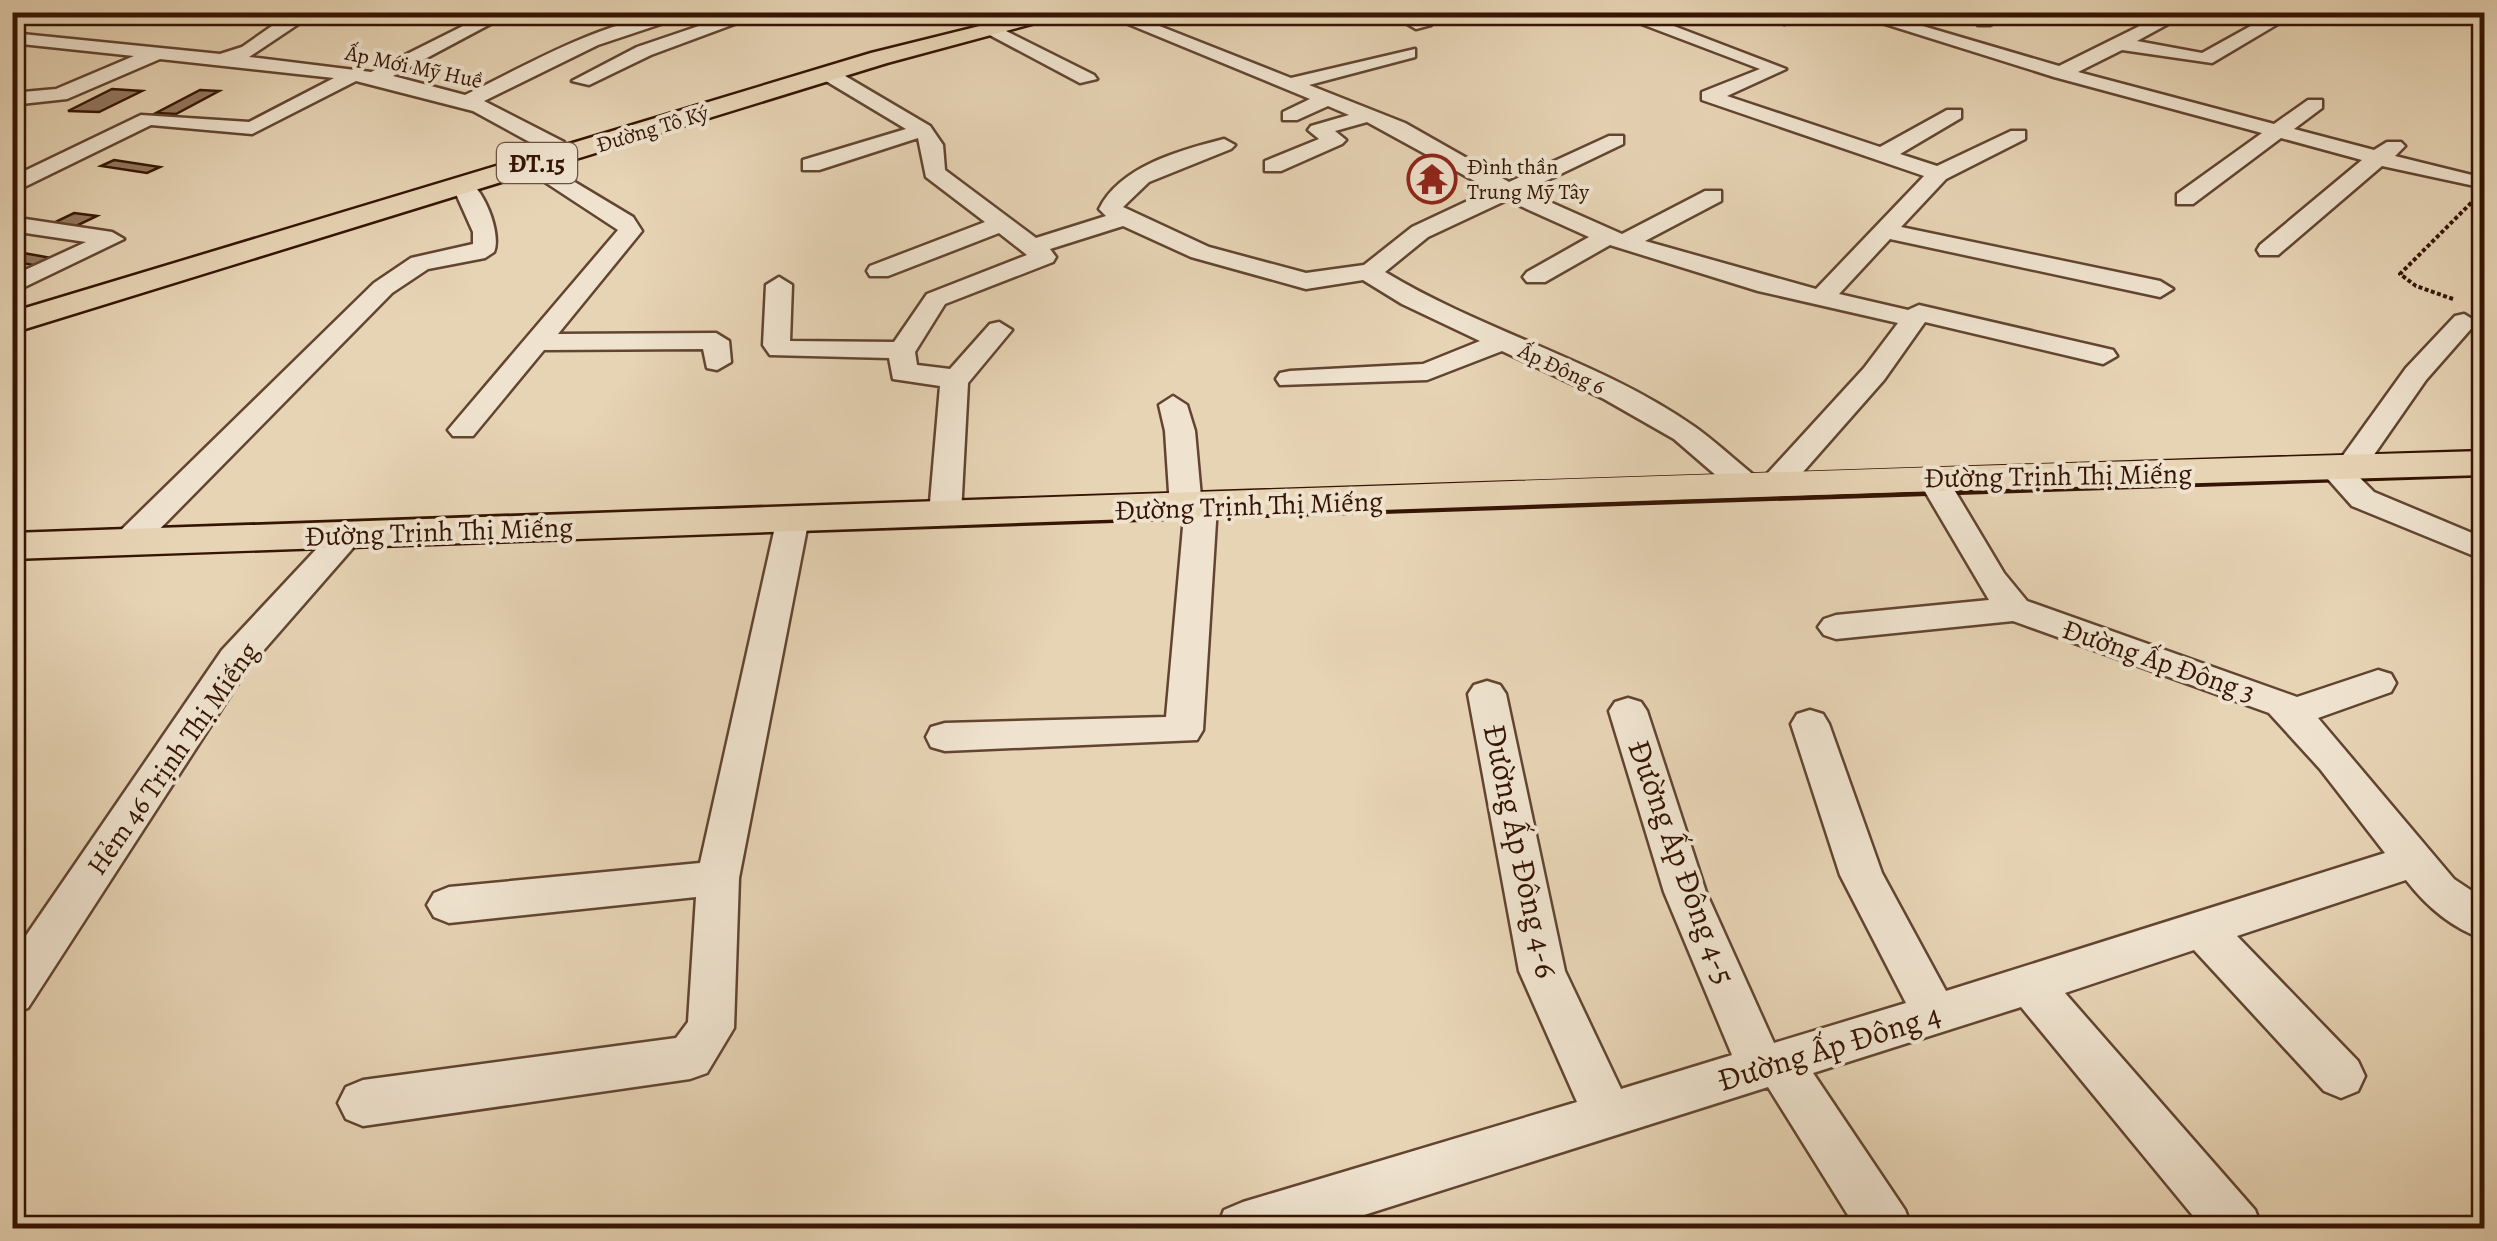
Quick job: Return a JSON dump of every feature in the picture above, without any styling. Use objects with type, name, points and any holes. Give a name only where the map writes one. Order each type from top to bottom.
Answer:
[{"type":"main road","name":"Đường Tô Ký","points":[[12,310],[912,39],[1027,12]]},
{"type":"main road","name":"Đường Tô Ký","points":[[12,323],[828,74],[991,20],[1065,12]]},
{"type":"main road","name":"Đường Trịnh Thị Miếng","points":[[12,546],[1194,506],[1760,482],[2484,463]]},
{"type":"street","points":[[12,186],[148,119],[252,128],[505,12]]},
{"type":"street","points":[[471,100],[592,41],[689,12]]},
{"type":"street","points":[[582,80],[644,51],[759,12]]},
{"type":"street","points":[[1106,12],[1398,126],[1504,189],[1616,239],[1820,300],[1914,319]]},
{"type":"street","points":[[1395,12],[1422,25]]},
{"type":"street","points":[[1688,12],[1648,23],[1777,69],[1709,96],[1938,174]]},
{"type":"street","points":[[1790,20],[1815,12]]},
{"type":"street","points":[[1856,12],[2060,73],[2278,131],[2386,152],[2478,184]]},
{"type":"street","points":[[1984,21],[2005,12]]},
{"type":"street","points":[[2060,73],[2091,54],[2182,12]]},
{"type":"street","points":[[2116,43],[2205,59],[2290,12]]},
{"type":"street","points":[[216,59],[249,51],[304,14],[430,15]]},
{"type":"street","points":[[390,35],[430,15]]},
{"type":"street","points":[[991,20],[1087,80]]},
{"type":"street","name":"Ấp Mới Mỹ Huề","points":[[12,38],[279,63],[471,100],[528,126],[556,146]]},
{"type":"street","points":[[12,99],[60,95],[157,53]]},
{"type":"street","points":[[1293,84],[1408,54]]},
{"type":"street","points":[[2091,54],[2147,70]]},
{"type":"street","points":[[828,74],[923,130],[932,145],[934,172],[1038,252]]},
{"type":"street","points":[[1302,129],[1329,98]]},
{"type":"street","points":[[2185,199],[2314,104]]},
{"type":"street","points":[[1302,129],[1369,114]]},
{"type":"street","points":[[1882,154],[1954,114]]},
{"type":"street","points":[[1270,128],[1281,123],[1335,140],[1273,166]]},
{"type":"street","points":[[811,165],[923,130]]},
{"type":"street","points":[[1820,300],[1938,174],[2018,135]]},
{"type":"street","points":[[1224,146],[1140,177],[1112,201],[1110,210],[1200,252],[1306,281],[1351,271],[1369,273],[1420,232],[1504,189],[1584,160],[1616,140]]},
{"type":"street","points":[[97,142],[137,145]]},
{"type":"street","points":[[2269,250],[2386,152]]},
{"type":"street","points":[[463,430],[630,230],[625,222],[533,164]]},
{"type":"street","points":[[129,541],[382,288],[420,263],[485,247],[485,232],[463,185]]},
{"type":"street","points":[[1536,278],[1713,196]]},
{"type":"street","points":[[954,382],[941,375],[903,374],[901,352],[936,299],[1124,218]]},
{"type":"street","points":[[879,271],[1003,223]]},
{"type":"street","points":[[12,224],[111,238],[12,286]]},
{"type":"street","points":[[1884,231],[2160,289]]},
{"type":"street","name":"Ấp Đông 6","points":[[1369,273],[1411,299],[1656,417],[1760,482]]},
{"type":"street","points":[[779,285],[776,345],[780,348],[901,352]]},
{"type":"street","points":[[1760,482],[1874,374],[1919,314],[2102,356]]},
{"type":"street","points":[[2464,322],[2416,374],[2343,467],[2363,499],[2484,550]]},
{"type":"street","points":[[945,514],[954,382],[999,330]]},
{"type":"street","points":[[1290,379],[1427,372],[1503,340]]},
{"type":"street","points":[[537,342],[716,341],[717,362]]},
{"type":"street","points":[[945,737],[1184,730],[1194,506],[1173,405]]},
{"type":"street","points":[[1932,478],[1958,514],[1994,587],[2015,610]]},
{"type":"street","points":[[362,1102],[690,1058],[711,1028],[718,878],[793,518]]},
{"type":"street","name":"Hẻm 46 Trịnh Thị Miếng","points":[[12,994],[235,659],[348,534]]},
{"type":"street","points":[[1836,627],[2015,610]]},
{"type":"street","name":"Đường Ấp Đông 3","points":[[2015,610],[2282,704],[2334,759],[2439,891],[2484,921]]},
{"type":"street","points":[[2291,713],[2378,683]]},
{"type":"street","name":"Đường Ấp Đông 4-6","points":[[1486,694],[1542,971],[1608,1116]]},
{"type":"street","name":"Đường Ấp Đông 4-5","points":[[1628,711],[1685,892],[1770,1065],[1886,1228]]},
{"type":"street","points":[[1810,724],[1861,874],[1935,1014]]},
{"type":"street","name":"Đường Ấp Đông 4","points":[[1243,1228],[2030,985],[2414,860]]},
{"type":"street","points":[[449,905],[718,878]]},
{"type":"street","points":[[2202,929],[2341,1076]]},
{"type":"street","points":[[2030,985],[2236,1228]]},
{"type":"path","points":[[2464,322],[2467,309],[2400,274],[2481,191],[2478,184]]},
{"type":"building","points":[[112,89],[142,91],[99,112],[68,111]]},
{"type":"building","points":[[200,90],[219,91],[176,114],[156,113]]},
{"type":"building","points":[[114,160],[160,167],[147,173],[101,166]]},
{"type":"building","name":"Đình thần Trung Mỹ Tây","points":[[1432,170],[1454,181],[1431,188],[1410,176]]},
{"type":"building","points":[[74,213],[97,216],[72,228],[49,225]]},
{"type":"building","points":[[12,251],[63,260],[48,268],[12,261]]},
{"type":"place","name":"Đình thần Trung Mỹ Tây","points":[[1432,179]]}]
